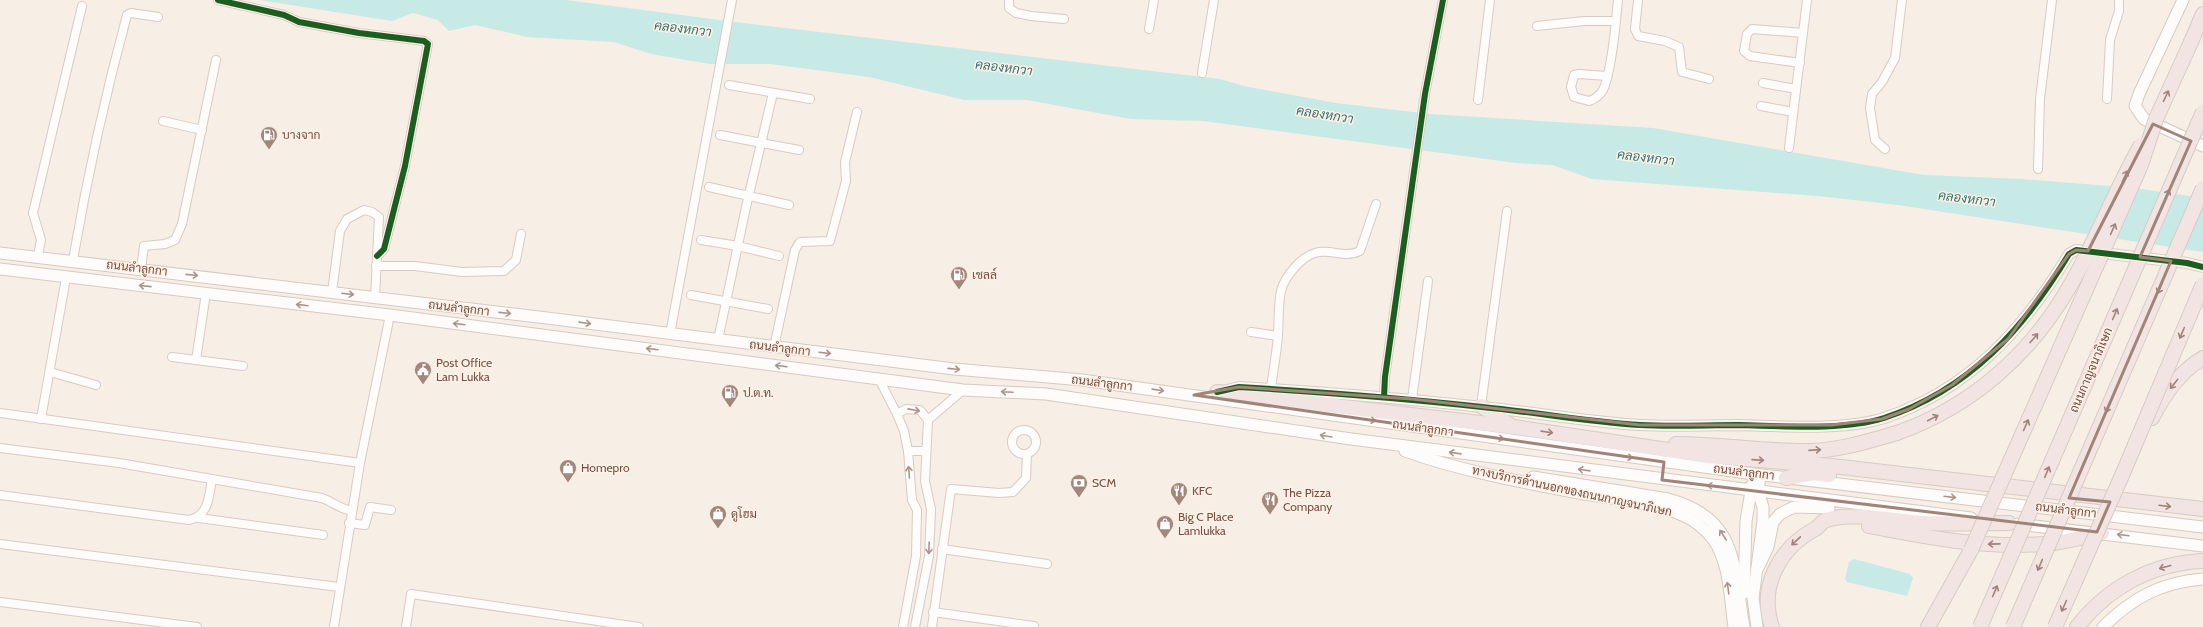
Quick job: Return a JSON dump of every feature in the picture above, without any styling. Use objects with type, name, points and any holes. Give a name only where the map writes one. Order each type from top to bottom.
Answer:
[{"type":"highway","points":[[1636,444],[1713,444],[1780,451],[1812,451],[1866,442],[1898,433],[1931,419],[1979,390],[2009,366],[2048,322],[2072,282],[2132,162],[2156,119],[2203,14]]},
{"type":"highway","name":"ถนนกาญจนาภิเษก","points":[[1980,627],[2203,112]]},
{"type":"highway","points":[[1940,627],[1971,550],[2141,165],[2156,119]]},
{"type":"highway","points":[[2013,627],[2203,188]]},
{"type":"highway","points":[[2055,627],[2123,473],[2203,284]]},
{"type":"highway","points":[[2123,473],[2162,399],[2182,375],[2203,358]]},
{"type":"highway","points":[[1218,392],[1514,427],[1636,444],[1708,456],[1832,466],[2203,510]]},
{"type":"highway","points":[[1481,406],[1514,427]]},
{"type":"highway","points":[[1786,478],[1814,473],[1907,485],[1979,489],[2097,501],[2139,503]]},
{"type":"highway","points":[[1772,627],[1767,601],[1770,583],[1774,572],[1787,550],[1800,537],[1817,528],[1824,521],[1853,517],[1925,523],[2009,523]]},
{"type":"highway","points":[[1817,528],[1840,525],[1857,525],[1957,542],[1990,545],[2054,543],[2102,533]]},
{"type":"highway","points":[[1928,627],[1971,550]]},
{"type":"highway","points":[[2077,627],[2098,604],[2131,580],[2161,567],[2177,563],[2203,561]]},
{"type":"main road","points":[[2183,0],[2139,94],[2135,106],[2144,119],[2203,146]]},
{"type":"main road","name":"ถนนลำลูกกา","points":[[0,253],[73,260],[954,369],[1050,376],[1786,478],[2203,527]]},
{"type":"main road","name":"ถนนลำลูกกา","points":[[0,263],[51,270],[66,278]]},
{"type":"main road","name":"ถนนลำลูกกา","points":[[0,269],[66,278],[390,315],[963,390],[1046,394],[1382,443],[1662,480],[2203,546]]},
{"type":"main road","points":[[1194,395],[1218,392]]},
{"type":"main road","name":"ทางบริการด้านนอกของถนนกาญจนาภิเษก","points":[[1382,443],[1429,460],[1547,487],[1645,505],[1674,512],[1691,519],[1713,539],[1722,556],[1734,627]]},
{"type":"main road","points":[[1429,460],[1668,499],[1698,510],[1713,522],[1728,544],[1732,557],[1745,627]]},
{"type":"main road","points":[[1662,480],[1664,462]]},
{"type":"main road","points":[[1745,627],[1743,575],[1745,539],[1748,506],[1755,492],[1757,474]]},
{"type":"main road","points":[[1755,492],[1763,507],[1761,540],[1753,608],[1756,627]]},
{"type":"main road","points":[[1757,570],[1768,547],[1773,522],[1785,511],[1794,507],[1822,507],[1897,516],[1927,513]]},
{"type":"main road","points":[[1745,539],[1750,525],[1756,523],[1759,526],[1761,540]]},
{"type":"main road","points":[[2103,627],[2118,612],[2142,595],[2178,582],[2203,580]]},
{"type":"street","points":[[218,0],[284,15],[299,22],[359,33],[424,41],[428,44],[405,166],[384,249],[377,256]]},
{"type":"street","points":[[670,334],[732,0]]},
{"type":"street","points":[[1009,0],[1009,8],[1016,13],[1064,19]]},
{"type":"street","points":[[1149,29],[1154,0]]},
{"type":"street","points":[[1202,73],[1214,0]]},
{"type":"street","points":[[1384,397],[1385,377],[1414,169],[1424,102],[1443,0]]},
{"type":"street","points":[[1478,100],[1490,0]]},
{"type":"street","points":[[1607,76],[1574,75],[1571,87],[1574,98],[1589,101],[1603,89],[1607,76],[1618,0]]},
{"type":"street","points":[[1638,0],[1635,29],[1638,36],[1665,41],[1679,47],[1682,72],[1709,79]]},
{"type":"street","points":[[1789,148],[1807,0]]},
{"type":"street","points":[[1885,149],[1875,140],[1870,108],[1872,94],[1882,82],[1895,58],[1902,0]]},
{"type":"street","points":[[2038,169],[2040,99],[2052,0]]},
{"type":"street","points":[[2107,99],[2110,40],[2118,11],[2119,0]]},
{"type":"street","points":[[38,256],[41,240],[33,213],[82,6]]},
{"type":"street","points":[[73,260],[82,203],[109,81],[127,15],[131,13],[158,17]]},
{"type":"street","points":[[1537,26],[1616,21]]},
{"type":"street","points":[[1800,63],[1750,56],[1744,51],[1747,34],[1752,29],[1803,33]]},
{"type":"street","points":[[141,269],[144,246],[165,244],[175,240],[182,224],[216,60]]},
{"type":"street","points":[[1763,82],[1796,89]]},
{"type":"street","points":[[729,84],[810,99]]},
{"type":"street","points":[[718,340],[772,93]]},
{"type":"street","points":[[1761,106],[1793,112]]},
{"type":"street","points":[[774,347],[795,250],[800,242],[830,241],[834,232],[846,181],[845,162],[858,112]]},
{"type":"street","points":[[163,121],[202,130]]},
{"type":"street","points":[[720,135],[799,150]]},
{"type":"street","points":[[709,187],[789,205]]},
{"type":"street","points":[[1271,389],[1278,336],[1281,290],[1292,271],[1301,260],[1315,253],[1331,251],[1345,255],[1352,255],[1360,251],[1376,204]]},
{"type":"street","points":[[332,292],[340,231],[347,219],[364,210],[372,212],[379,217],[375,298]]},
{"type":"street","points":[[1481,406],[1498,264],[1507,211]]},
{"type":"street","points":[[376,266],[415,266],[462,272],[504,271],[516,260],[521,234]]},
{"type":"street","points":[[702,240],[738,246],[779,256]]},
{"type":"street","points":[[1218,392],[1239,387],[1412,399],[1640,425],[1825,425],[1865,422],[1882,419],[1909,409],[1946,389],[1979,364],[2019,327],[2047,288],[2068,254],[2076,250],[2187,263],[2203,267]]},
{"type":"street","points":[[41,419],[66,278]]},
{"type":"street","points":[[1412,399],[1428,281]]},
{"type":"street","points":[[196,360],[206,293]]},
{"type":"street","points":[[692,295],[726,300],[768,309]]},
{"type":"street","points":[[334,627],[349,523],[390,315]]},
{"type":"street","points":[[1251,332],[1278,336]]},
{"type":"street","points":[[172,357],[243,366]]},
{"type":"street","points":[[50,372],[96,385]]},
{"type":"street","points":[[879,379],[904,431],[908,451],[912,500],[917,510],[916,556],[903,627]]},
{"type":"street","points":[[928,420],[963,390]]},
{"type":"street","points":[[897,414],[906,409],[920,410],[928,420],[926,451],[927,496],[930,509],[929,556],[915,627]]},
{"type":"street","points":[[0,413],[360,463]]},
{"type":"street","points":[[0,448],[119,463],[322,498],[332,501],[342,509],[352,511]]},
{"type":"street","points":[[908,451],[926,451]]},
{"type":"street","points":[[932,627],[950,489],[999,493],[1013,492],[1026,478],[1027,454]]},
{"type":"street","points":[[199,518],[207,503],[212,479]]},
{"type":"street","points":[[0,495],[190,520],[199,518],[323,535]]},
{"type":"street","points":[[912,500],[927,496]]},
{"type":"street","points":[[349,523],[366,525],[370,508],[391,510]]},
{"type":"street","points":[[0,544],[339,587]]},
{"type":"street","points":[[942,549],[1047,564]]},
{"type":"street","points":[[406,627],[411,594],[639,627]]},
{"type":"street","points":[[0,602],[197,627]]},
{"type":"street","points":[[934,612],[1034,626]]},
{"type":"highlighted area","points":[[2153,124],[2191,141],[2140,257],[2171,261],[2069,498],[2110,502],[2097,532],[1662,480],[1664,462],[1194,395],[1239,387],[1412,399],[1640,425],[1832,425],[1882,419],[1909,409],[1952,385],[2008,339],[2069,254],[2076,250],[2088,251]]},
{"type":"water","name":"คลองหกวา","points":[[259,0],[566,0],[743,23],[1220,79],[1244,86],[1336,103],[1430,114],[1653,128],[1924,175],[2022,179],[2134,188],[2203,198],[2203,252],[1898,205],[1818,196],[1592,179],[1552,165],[1516,163],[1203,121],[1131,119],[1027,100],[964,100],[869,77],[770,64],[710,64],[651,54],[614,42],[527,37],[475,25],[449,31],[438,20],[413,13],[392,21]]},
{"type":"water","points":[[1854,559],[1910,574],[1913,578],[1907,596],[1847,582],[1845,579],[1849,562]]},
{"type":"cycle path","points":[[218,0],[284,15],[299,22],[359,33],[424,41],[428,44],[405,166],[384,249],[377,256]]},
{"type":"cycle path","points":[[1384,397],[1385,377],[1425,94],[1443,0]]},
{"type":"cycle path","points":[[1217,392],[1239,387],[1360,396],[1502,409],[1600,422],[1640,425],[1739,425],[1793,427],[1850,425],[1884,418],[1915,406],[1968,374],[1992,354],[2013,331],[2052,281],[2069,254],[2076,250],[2187,263],[2203,267]]},
{"type":"place","name":"บางจาก","points":[[269,150]]},
{"type":"place","name":"เชลล์","points":[[959,290]]},
{"type":"place","name":"Post Office Lam Lukka","points":[[423,385]]},
{"type":"place","name":"ป.ต.ท.","points":[[730,408]]},
{"type":"place","name":"Homepro","points":[[568,483]]},
{"type":"place","name":"SCM","points":[[1079,498]]},
{"type":"place","name":"KFC","points":[[1179,506]]},
{"type":"place","name":"The Pizza Company","points":[[1270,515]]},
{"type":"place","name":"ดูโฮม","points":[[718,529]]},
{"type":"place","name":"Big C Place Lamlukka","points":[[1165,539]]}]
